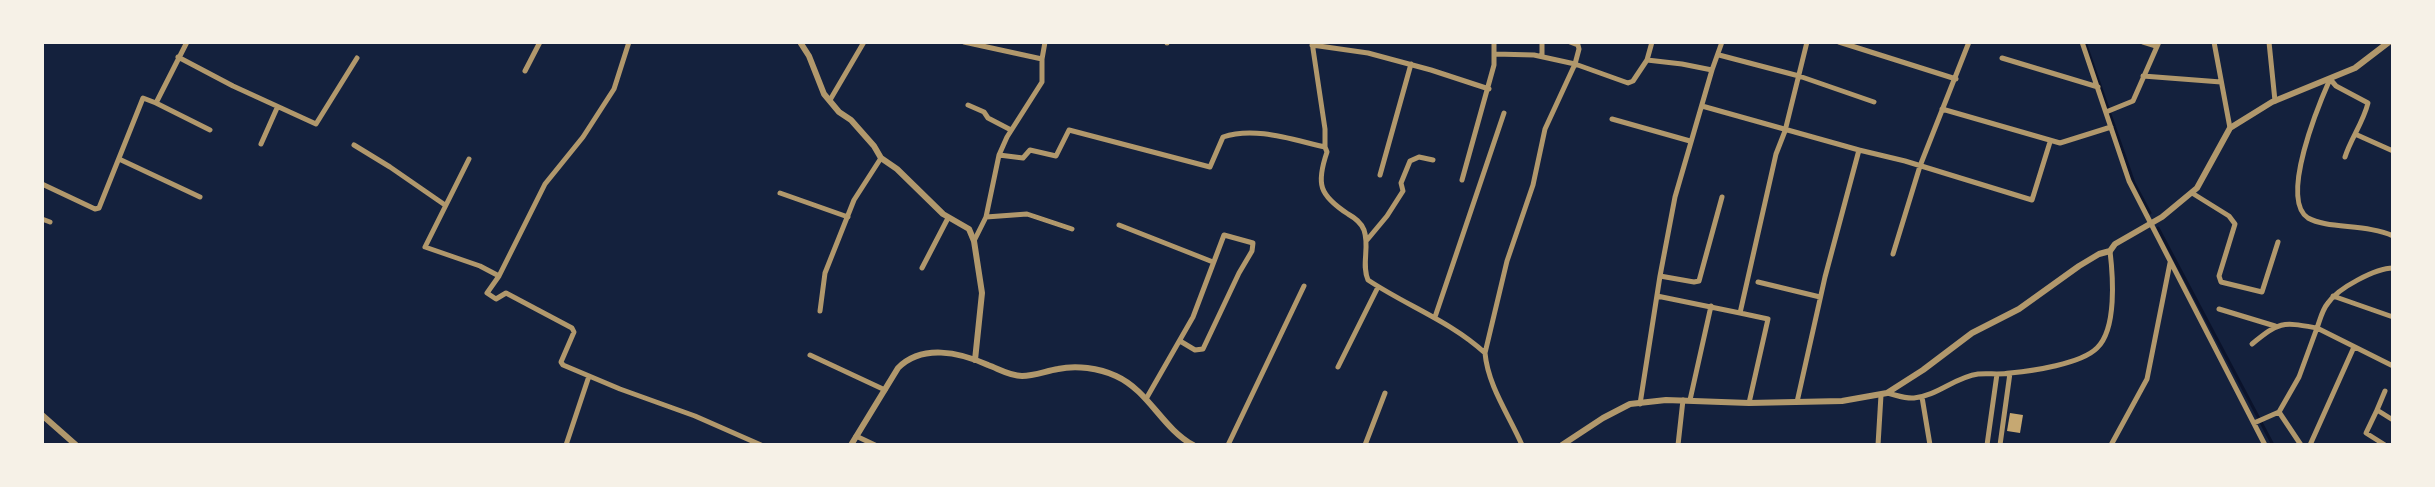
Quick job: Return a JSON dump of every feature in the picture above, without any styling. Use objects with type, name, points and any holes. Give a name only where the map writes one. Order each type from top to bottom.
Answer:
[{"type":"street","points":[[156,103],[187,42]]},
{"type":"street","points":[[525,71],[540,42]]},
{"type":"street","points":[[629,42],[614,89],[583,137],[545,184],[499,276],[487,294],[496,298],[506,293],[572,328],[574,332],[561,362],[563,365],[695,416],[761,445]]},
{"type":"street","points":[[800,42],[809,56],[824,94],[874,146],[881,158],[897,169],[948,218],[969,229],[974,241],[982,293],[975,360]]},
{"type":"street","points":[[830,100],[864,42]]},
{"type":"street","points":[[964,42],[1042,59]]},
{"type":"street","points":[[974,241],[986,217],[999,154],[1011,130],[1042,82],[1045,42]]},
{"type":"street","points":[[1462,180],[1489,89],[1495,54],[1494,42]]},
{"type":"street","points":[[1542,42],[1542,56]]},
{"type":"street","points":[[1522,445],[1493,384],[1486,365],[1485,353],[1507,261],[1533,185],[1545,129],[1575,64],[1579,49],[1578,45],[1570,42]]},
{"type":"street","points":[[1495,54],[1542,56],[1575,64],[1628,83],[1633,81],[1647,60],[1652,42]]},
{"type":"street","points":[[1640,404],[1675,197],[1690,141],[1722,42]]},
{"type":"street","points":[[1740,313],[1776,154],[1785,131],[1807,42]]},
{"type":"street","points":[[1839,42],[1956,79]]},
{"type":"street","points":[[1893,254],[1920,166],[1969,42]]},
{"type":"street","points":[[2082,42],[2108,111],[2128,181],[2256,422],[2265,445]]},
{"type":"street","points":[[2108,111],[2133,101],[2157,44],[2144,42]]},
{"type":"street","points":[[2214,42],[2230,128]]},
{"type":"street","points":[[2269,42],[2275,101]]},
{"type":"street","points":[[1884,394],[1923,370],[1972,333],[2019,309],[2079,266],[2098,254],[2110,251],[2115,244],[2162,217],[2192,193],[2230,128],[2275,101],[2355,68],[2389,42]]},
{"type":"street","points":[[1485,353],[1466,336],[1368,280],[1364,272],[1367,240],[1362,225],[1357,219],[1331,202],[1324,193],[1320,176],[1328,152],[1325,147],[1325,129],[1312,43],[1412,64],[1489,89]]},
{"type":"street","points":[[1719,54],[1798,76],[1874,102]]},
{"type":"street","points":[[178,57],[277,108],[316,124],[357,58]]},
{"type":"street","points":[[2002,58],[2098,87]]},
{"type":"street","points":[[1647,60],[1712,70]]},
{"type":"street","points":[[1380,176],[1412,64]]},
{"type":"street","points":[[2143,76],[2221,82]]},
{"type":"street","points":[[2330,79],[2345,92],[2368,103],[2360,127],[2352,137],[2345,157]]},
{"type":"street","points":[[2330,79],[2306,143],[2298,199],[2301,211],[2308,218],[2322,222],[2376,229],[2393,236]]},
{"type":"street","points":[[42,184],[95,209],[99,208],[143,98],[210,130]]},
{"type":"street","points":[[968,105],[984,112],[988,118],[1011,130]]},
{"type":"street","points":[[1702,106],[1785,131],[1920,166],[2032,200],[2050,142]]},
{"type":"street","points":[[261,144],[277,108]]},
{"type":"street","points":[[1942,109],[2050,142],[2060,143],[2111,127]]},
{"type":"street","points":[[1435,318],[1504,113]]},
{"type":"street","points":[[1612,119],[1690,141]]},
{"type":"street","points":[[999,154],[1023,158],[1030,150],[1056,156],[1069,130],[1210,167],[1223,137],[1235,134],[1272,135],[1325,147]]},
{"type":"street","points":[[2355,134],[2393,151]]},
{"type":"street","points":[[354,145],[445,205]]},
{"type":"street","points":[[1797,402],[1820,297],[1859,150]]},
{"type":"street","points":[[1367,240],[1387,216],[1403,191],[1401,183],[1410,161],[1419,157],[1433,160]]},
{"type":"street","points":[[820,311],[825,273],[854,200],[881,158]]},
{"type":"street","points":[[119,159],[200,197]]},
{"type":"street","points":[[469,159],[425,247],[480,266],[499,276]]},
{"type":"street","points":[[780,193],[848,217]]},
{"type":"street","points":[[2192,193],[2229,216],[2235,224],[2219,276],[2221,282],[2262,292],[2278,242]]},
{"type":"street","points":[[1660,276],[1699,281],[1722,197]]},
{"type":"street","points":[[986,217],[1027,214],[1072,229]]},
{"type":"street","points":[[922,268],[948,218]]},
{"type":"street","points":[[42,219],[50,222]]},
{"type":"street","points":[[1119,225],[1213,262]]},
{"type":"street","points":[[1146,399],[1193,317],[1224,235],[1253,243],[1252,251],[1203,349],[1195,350],[1180,341]]},
{"type":"street","points":[[1562,445],[1612,412],[1630,404],[1686,400],[1749,403],[1797,402],[1842,400],[1884,394],[1912,398],[1922,397],[1957,379],[1977,374],[2010,374],[2067,362],[2097,348],[2104,337],[2114,285],[2110,251]]},
{"type":"street","points":[[2111,445],[2147,379],[2170,263]]},
{"type":"street","points":[[2256,422],[2279,412],[2299,377],[2322,314],[2333,296],[2383,268],[2393,268]]},
{"type":"street","points":[[1758,282],[1820,297]]},
{"type":"street","points":[[1228,445],[1304,286]]},
{"type":"street","points":[[1338,367],[1378,287]]},
{"type":"street","points":[[1657,296],[1768,319],[1749,403]]},
{"type":"street","points":[[2333,296],[2393,317]]},
{"type":"street","points":[[1678,445],[1686,400],[1710,306]]},
{"type":"street","points":[[2219,309],[2275,326]]},
{"type":"street","points":[[2252,344],[2275,326],[2281,323],[2292,324],[2317,328],[2393,366]]},
{"type":"street","points":[[2310,445],[2354,347]]},
{"type":"street","points":[[851,445],[898,368],[906,359],[916,355],[939,352],[975,360],[1020,376],[1065,368],[1091,369],[1118,377],[1146,399],[1181,442],[1193,445]]},
{"type":"street","points":[[810,355],[885,390]]},
{"type":"street","points":[[1987,445],[1997,374]]},
{"type":"street","points":[[2000,445],[2010,374]]},
{"type":"street","points":[[566,445],[589,376]]},
{"type":"street","points":[[2385,391],[2366,433],[2385,445]]},
{"type":"street","points":[[1365,445],[1385,393]]},
{"type":"street","points":[[1878,445],[1884,394]]},
{"type":"street","points":[[1922,397],[1930,445]]},
{"type":"street","points":[[2377,410],[2393,420]]},
{"type":"street","points":[[2279,412],[2301,445]]},
{"type":"street","points":[[42,415],[76,445]]},
{"type":"street","points":[[856,436],[875,445]]},
{"type":"building","points":[[2010,413],[2023,415],[2020,433],[2007,431]]},
{"type":"waterway","points":[[2085,42],[2134,183],[2150,213]]},
{"type":"waterway","points":[[2158,228],[2273,445]]}]
